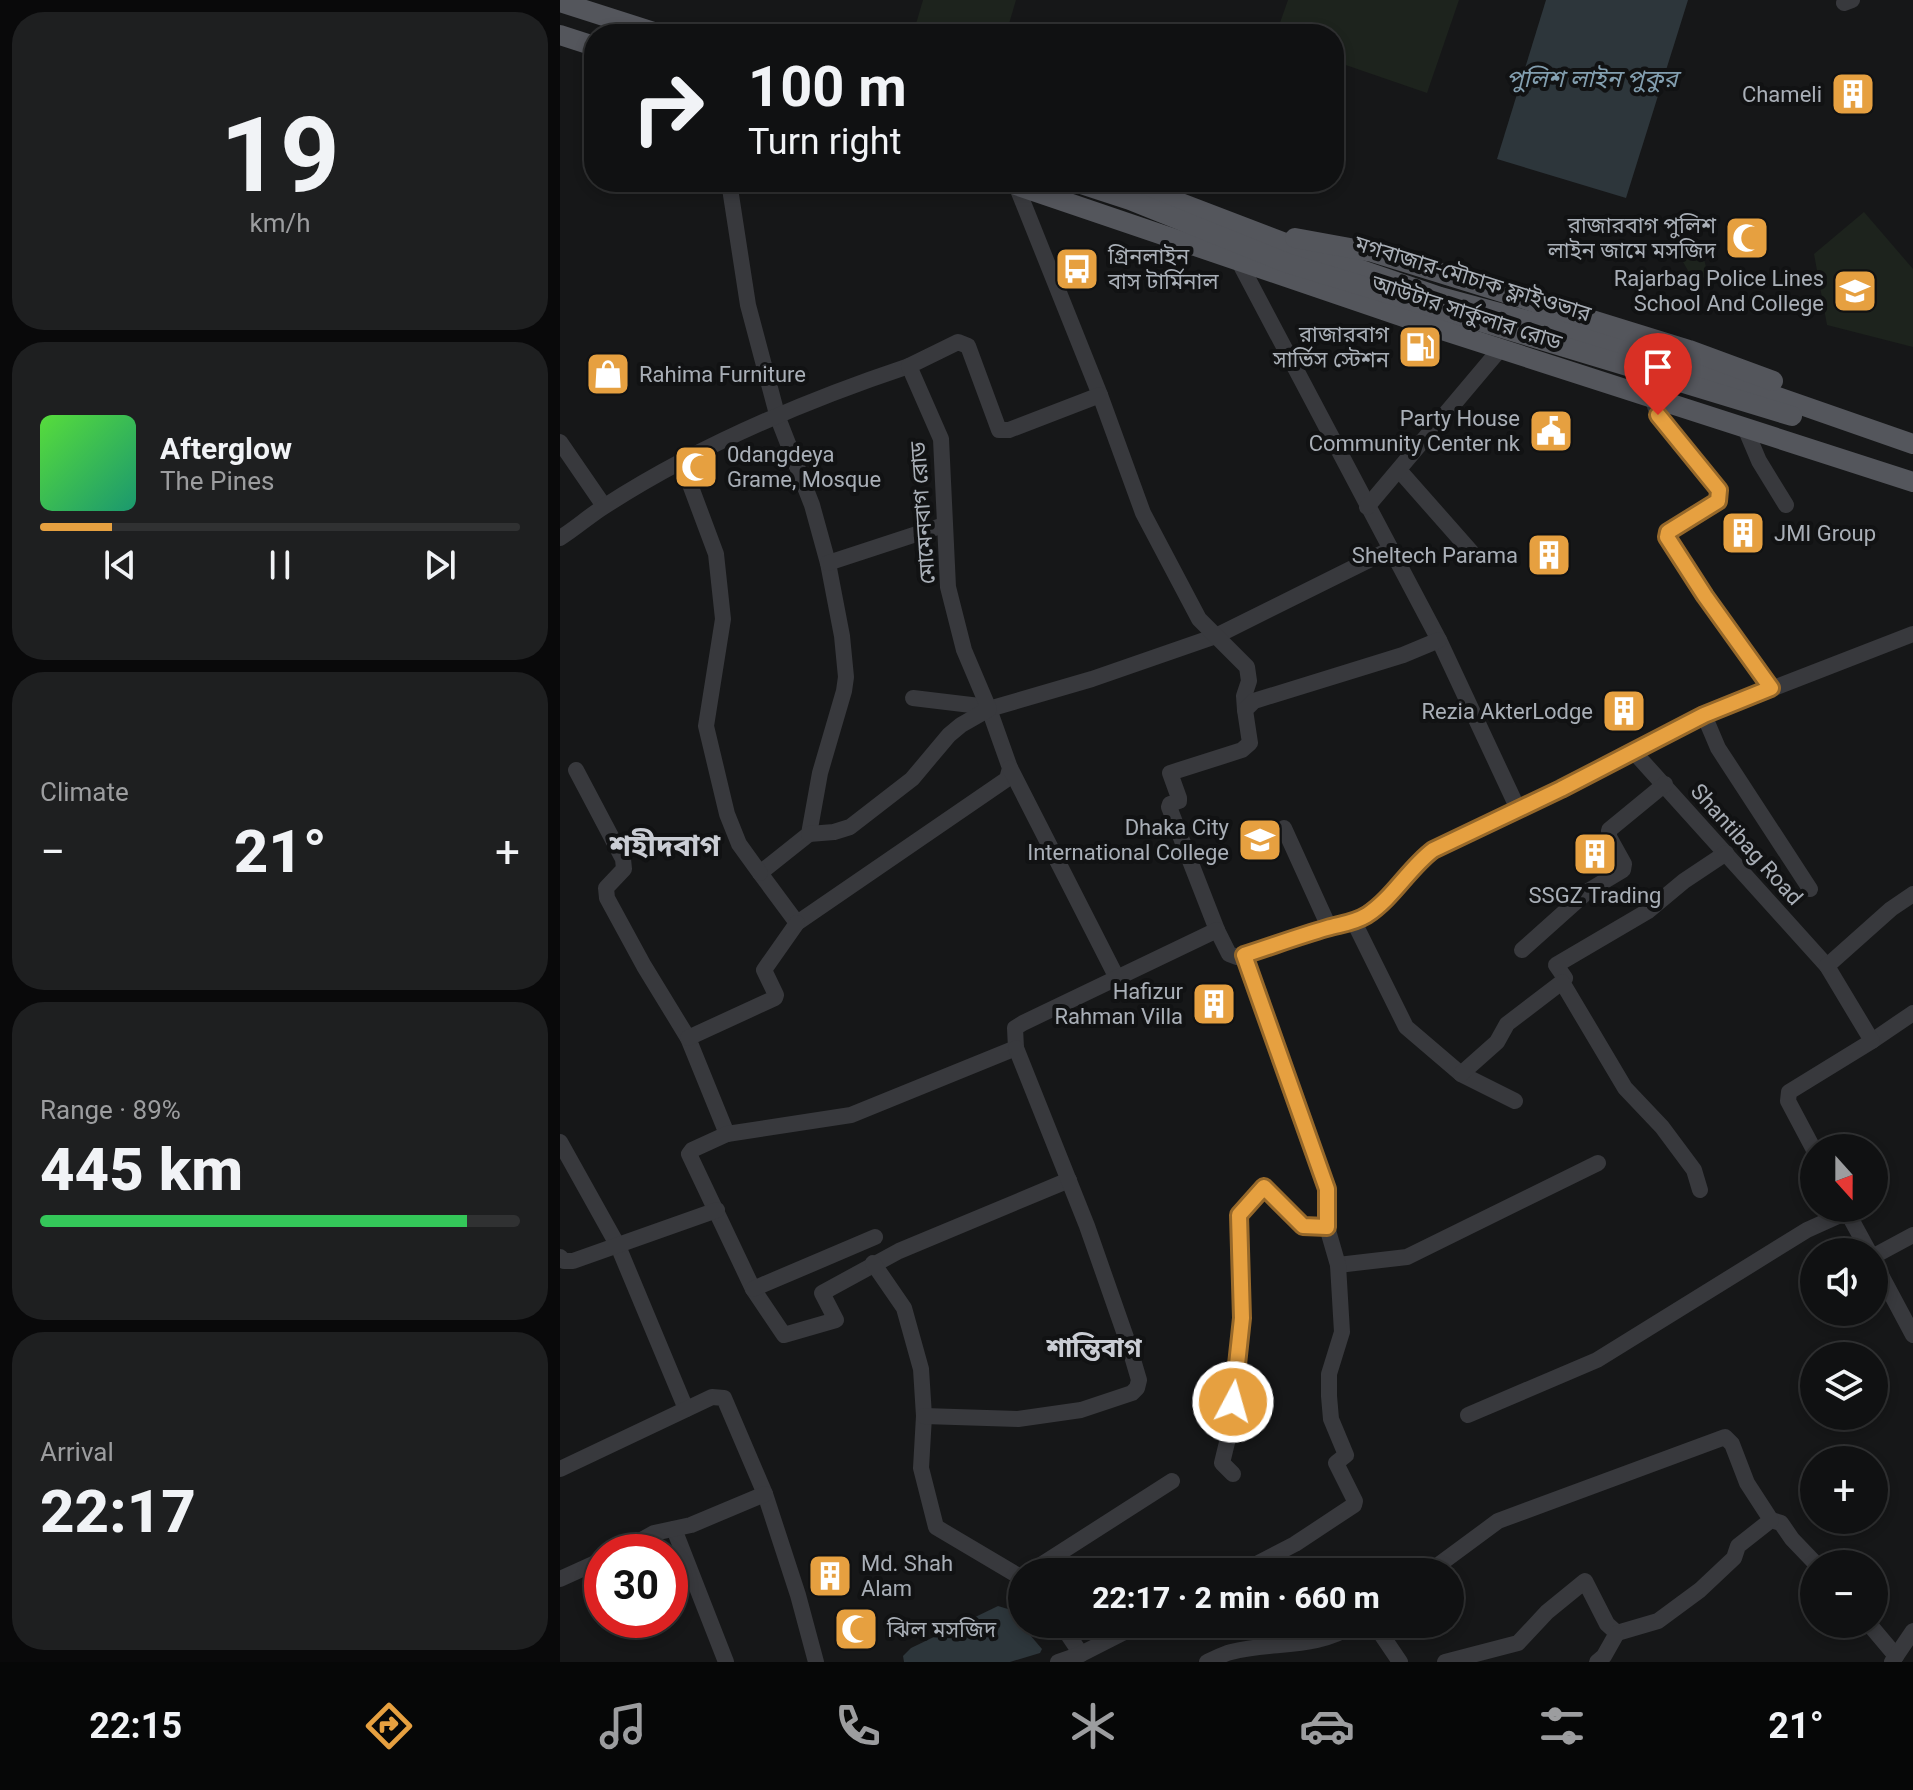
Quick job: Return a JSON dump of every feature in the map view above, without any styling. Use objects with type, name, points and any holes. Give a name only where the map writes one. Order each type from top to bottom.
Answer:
[{"type":"main road","points":[[560,2],[629,24]]},
{"type":"main road","points":[[560,35],[584,43]]},
{"type":"main road","name":"আউটার সার্কুলার রোড","points":[[1036,192],[1913,482]]},
{"type":"main road","name":"মগবাজার-মৌচাক ফ্লাইওভার","points":[[1106,192],[1287,263],[1755,404],[1913,456]]},
{"type":"main road","points":[[1153,192],[1249,228],[1238,260]]},
{"type":"main road","name":"মগবাজার-মৌচাক ফ্লাইওভার","points":[[1249,228],[1440,297],[1581,335],[1758,390],[1913,444]]},
{"type":"main road","name":"আউটার সার্কুলার রোড","points":[[1271,236],[1332,243],[1372,252],[1689,350],[1913,432]]},
{"type":"main road","points":[[1674,405],[1700,404],[1721,409],[1913,472]]},
{"type":"street","points":[[731,192],[748,305],[778,418],[812,505],[828,563],[842,636],[846,677],[820,773],[809,834]]},
{"type":"street","points":[[1015,192],[1100,395],[1143,513],[1199,619],[1247,667],[1249,681],[1244,696],[1250,743],[1242,750],[1170,773],[1179,801],[1169,807],[1217,930],[1238,956],[1327,1189],[1327,1227],[1338,1265],[1342,1332],[1329,1374],[1331,1419],[1346,1455],[1336,1463],[1355,1501],[1354,1505],[1295,1544],[1268,1558]]},
{"type":"street","points":[[1238,260],[1439,640],[1518,809]]},
{"type":"street","points":[[560,538],[604,506],[704,450],[842,388],[909,366],[962,342],[968,346],[999,430],[1100,395]]},
{"type":"street","points":[[1367,507],[1501,348]]},
{"type":"street","name":"মোমেনবাগ রোড","points":[[909,366],[941,439],[948,587],[964,650],[1010,768],[1117,978]]},
{"type":"street","points":[[1652,397],[1658,415],[1719,490],[1720,496],[1718,501],[1668,532],[1667,537],[1771,688]]},
{"type":"street","points":[[1745,428],[1759,461],[1786,505]]},
{"type":"street","points":[[560,442],[604,506]]},
{"type":"street","points":[[682,463],[716,554],[723,619],[706,726],[727,814],[739,844],[797,923]]},
{"type":"street","points":[[1399,470],[1474,555]]},
{"type":"street","points":[[828,563],[944,525]]},
{"type":"street","points":[[760,873],[809,834],[850,827],[912,779],[949,735],[988,708],[1092,679],[1216,636],[1391,549]]},
{"type":"street","points":[[1238,956],[1354,922],[1384,901],[1433,850],[1704,715],[1913,634]]},
{"type":"street","points":[[1245,710],[1254,701],[1403,655],[1439,640]]},
{"type":"street","points":[[913,698],[988,708]]},
{"type":"street","points":[[1704,715],[1718,748],[1810,889]]},
{"type":"street","name":"Shantibag Road","points":[[1634,752],[1827,966],[1872,1041]]},
{"type":"street","points":[[688,1038],[775,998],[764,970],[797,923],[1007,779],[1010,768]]},
{"type":"street","points":[[576,770],[623,859],[624,869],[606,888],[607,898],[688,1038],[727,1134]]},
{"type":"street","points":[[1522,950],[1588,891],[1623,870],[1624,864],[1609,837],[1609,830],[1665,784]]},
{"type":"street","points":[[1284,828],[1329,927]]},
{"type":"street","points":[[1461,1074],[1497,1042],[1507,1024],[1562,982],[1565,978],[1556,965],[1648,911],[1684,881],[1726,853]]},
{"type":"street","points":[[1827,966],[1891,909],[1913,894]]},
{"type":"street","points":[[1354,922],[1406,1027],[1461,1074],[1515,1101]]},
{"type":"street","points":[[924,1416],[1018,1419],[1081,1410],[1132,1393],[1137,1388],[1139,1380],[1129,1346],[1069,1180],[1016,1048],[1015,1028],[1217,930]]},
{"type":"street","points":[[1562,982],[1625,1088],[1662,1127],[1694,1170],[1700,1190]]},
{"type":"street","points":[[1806,1134],[1788,1101],[1789,1092],[1913,1013]]},
{"type":"street","points":[[1016,1048],[851,1115],[727,1134],[689,1154],[753,1289],[784,1335],[836,1320],[822,1293],[873,1263],[1069,1180]]},
{"type":"street","points":[[560,1142],[618,1246],[686,1409]]},
{"type":"street","points":[[1338,1265],[1407,1257],[1598,1163]]},
{"type":"street","points":[[1233,1474],[1222,1463],[1231,1426],[1242,1318],[1239,1215],[1264,1187],[1303,1226],[1327,1227]]},
{"type":"street","points":[[560,1257],[564,1261],[573,1261],[717,1210]]},
{"type":"street","points":[[1468,1415],[1597,1360],[1824,1222]]},
{"type":"street","points":[[1888,1250],[1913,1235]]},
{"type":"street","points":[[753,1289],[875,1237]]},
{"type":"street","points":[[873,1263],[904,1308],[921,1369],[924,1416],[921,1468],[936,1527],[1008,1570]]},
{"type":"street","points":[[1888,1286],[1913,1335]]},
{"type":"street","points":[[560,1469],[712,1397],[724,1398],[765,1494],[816,1662]]},
{"type":"street","points":[[1448,1558],[1498,1521],[1725,1437],[1732,1444],[1747,1483],[1771,1520]]},
{"type":"street","points":[[1052,1558],[1172,1481]]},
{"type":"street","points":[[652,1534],[691,1525],[765,1494]]},
{"type":"street","points":[[1597,1662],[1617,1633],[1658,1621],[1700,1590],[1734,1558],[1738,1546],[1771,1520],[1781,1523],[1804,1550]]},
{"type":"street","points":[[674,1529],[726,1662]]},
{"type":"street","points":[[560,1579],[584,1568]]},
{"type":"street","points":[[1445,1662],[1518,1643],[1547,1612],[1585,1581],[1607,1624],[1617,1633]]},
{"type":"street","points":[[1879,1638],[1894,1659],[1913,1631]]},
{"type":"street","points":[[1070,1638],[1081,1654]]},
{"type":"street","points":[[1058,1662],[1112,1638]]},
{"type":"street","points":[[1207,1662],[1327,1638]]},
{"type":"street","points":[[1384,1638],[1400,1662]]},
{"type":"shaded area","points":[[923,0],[1016,0],[1009,24],[916,24]]},
{"type":"shaded area","points":[[1288,0],[1459,0],[1427,93],[1344,64],[1344,24],[1280,24]]},
{"type":"shaded area","points":[[1864,212],[1913,269],[1913,347],[1827,325],[1814,254]]},
{"type":"shaded area","points":[[1672,230],[1677,230],[1685,251],[1704,259],[1709,279],[1690,274],[1669,238]]},
{"type":"water","name":"পুলিশ লাইন পুকুর","points":[[1546,0],[1688,0],[1626,198],[1497,159]]},
{"type":"water","points":[[998,1606],[1008,1609],[1008,1638],[1033,1638],[1042,1649],[1040,1653],[1010,1662],[904,1662],[903,1656],[911,1648]]},
{"type":"place","name":"Chameli","points":[[1853,94]]},
{"type":"place","name":"রাজারবাগ পুলিশ লাইন জামে মসজিদ","points":[[1747,238]]},
{"type":"place","name":"গ্রিনলাইন বাস টার্মিনাল","points":[[1077,269]]},
{"type":"place","name":"Rajarbag Police Lines School And College","points":[[1855,291]]},
{"type":"place","name":"রাজারবাগ সার্ভিস স্টেশন","points":[[1420,347]]},
{"type":"place","name":"Rahima Furniture","points":[[608,374]]},
{"type":"place","name":"Party House Community Center nk","points":[[1551,431]]},
{"type":"place","name":"0dangdeya Grame, Mosque","points":[[696,467]]},
{"type":"place","name":"JMI Group","points":[[1743,533]]},
{"type":"place","name":"Sheltech Parama","points":[[1549,555]]},
{"type":"place","name":"Rezia AkterLodge","points":[[1624,711]]},
{"type":"place","name":"Dhaka City International College","points":[[1260,840]]},
{"type":"place","name":"SSGZ Trading","points":[[1595,854]]},
{"type":"place","name":"Hafizur Rahman Villa","points":[[1214,1004]]},
{"type":"place","name":"Md. Shah Alam","points":[[830,1576]]},
{"type":"place","name":"ঝিল মসজিদ","points":[[856,1629]]},
{"type":"district","name":"শহীদবাগ","points":[[665,846]]},
{"type":"district","name":"শান্তিবাগ","points":[[1094,1348]]},
{"type":"route","points":[[1233,1402],[1242,1318],[1239,1215],[1264,1187],[1303,1226],[1327,1227],[1327,1189],[1301,1108],[1244,955],[1354,922],[1384,901],[1433,850],[1561,789],[1672,730],[1771,688],[1667,537],[1668,532],[1718,501],[1720,496],[1719,490],[1658,415]]}]
